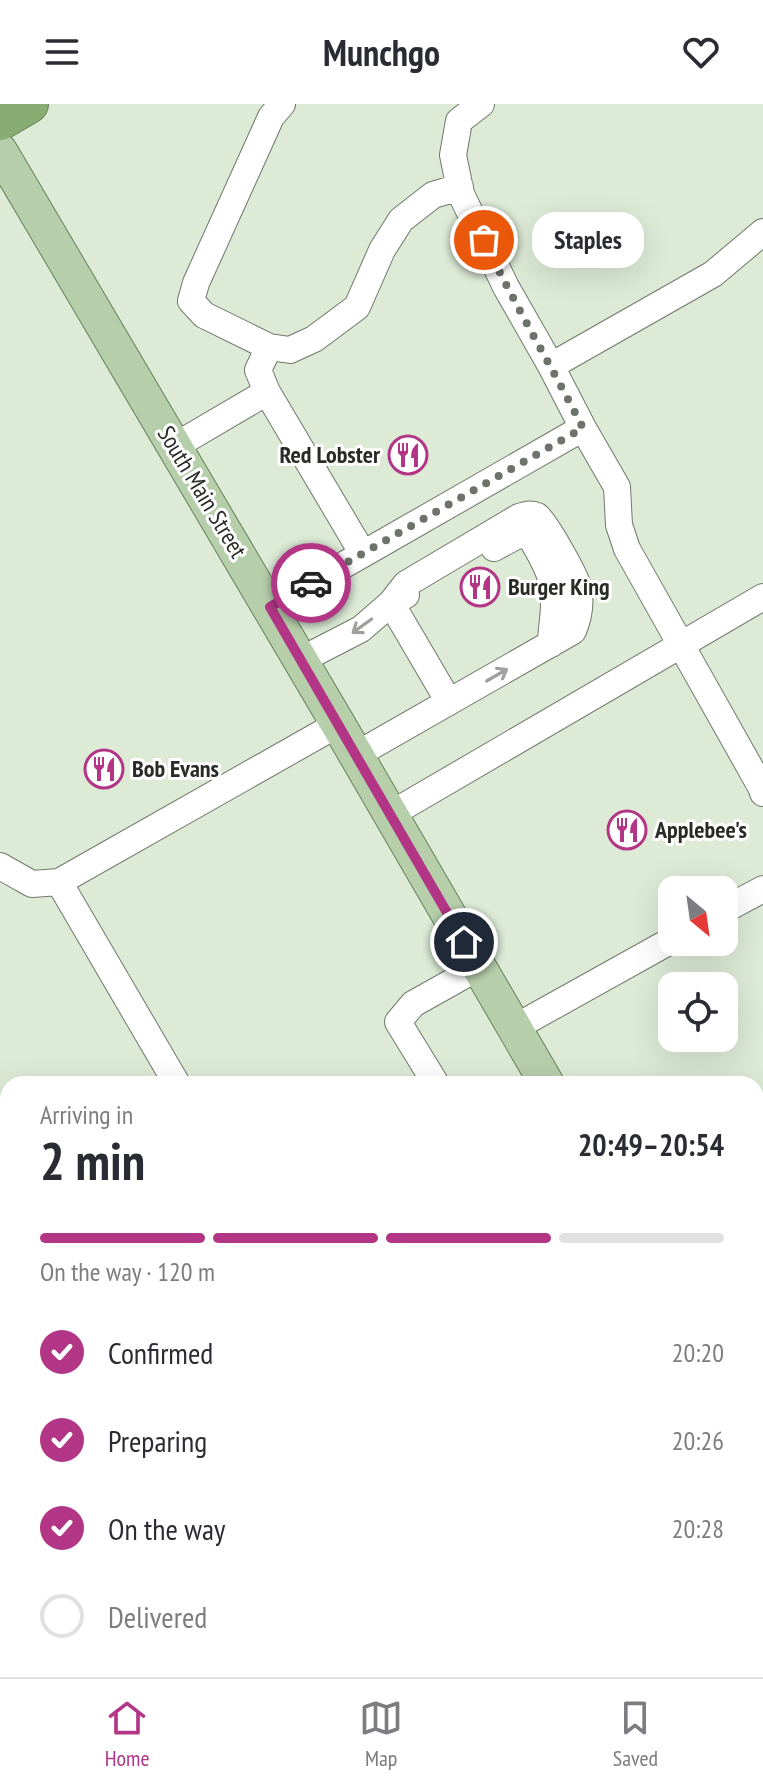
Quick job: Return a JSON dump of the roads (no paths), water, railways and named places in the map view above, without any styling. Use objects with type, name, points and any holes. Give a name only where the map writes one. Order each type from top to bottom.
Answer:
[{"type":"highway","points":[[0,121],[29,104]]},
{"type":"main road","name":"South Main Street","points":[[0,151],[542,1076]]},
{"type":"lane","points":[[282,104],[271,117],[196,283],[191,301],[204,315],[269,347],[290,350],[314,339],[357,307],[382,250],[401,220],[433,195],[460,187]]},
{"type":"lane","points":[[481,104],[459,121],[453,155],[461,194],[506,287],[617,487],[619,525],[627,549],[763,793]]},
{"type":"lane","points":[[551,366],[713,274],[761,237]]},
{"type":"lane","points":[[269,347],[258,370],[267,392],[363,554]]},
{"type":"lane","points":[[175,446],[267,392]]},
{"type":"lane","points":[[270,607],[583,428]]},
{"type":"lane","points":[[301,660],[361,629],[391,603],[406,584],[528,514],[541,518],[577,580],[578,620],[573,631],[356,755]]},
{"type":"lane","points":[[391,814],[763,597]]},
{"type":"lane","points":[[391,603],[449,702]]},
{"type":"lane","points":[[0,866],[32,884],[59,882],[338,724]]},
{"type":"lane","points":[[59,882],[172,1076]]},
{"type":"lane","points":[[738,902],[763,889]]},
{"type":"lane","points":[[514,1028],[658,948]]},
{"type":"lane","points":[[431,1076],[398,1022],[413,1004],[479,967]]},
{"type":"place","name":"Staples","points":[[484,240]]},
{"type":"place","name":"Red Lobster","points":[[408,455]]},
{"type":"place","name":"Burger King","points":[[480,587]]},
{"type":"place","name":"Bob Evans","points":[[104,769]]},
{"type":"place","name":"Applebee's","points":[[627,830]]}]
